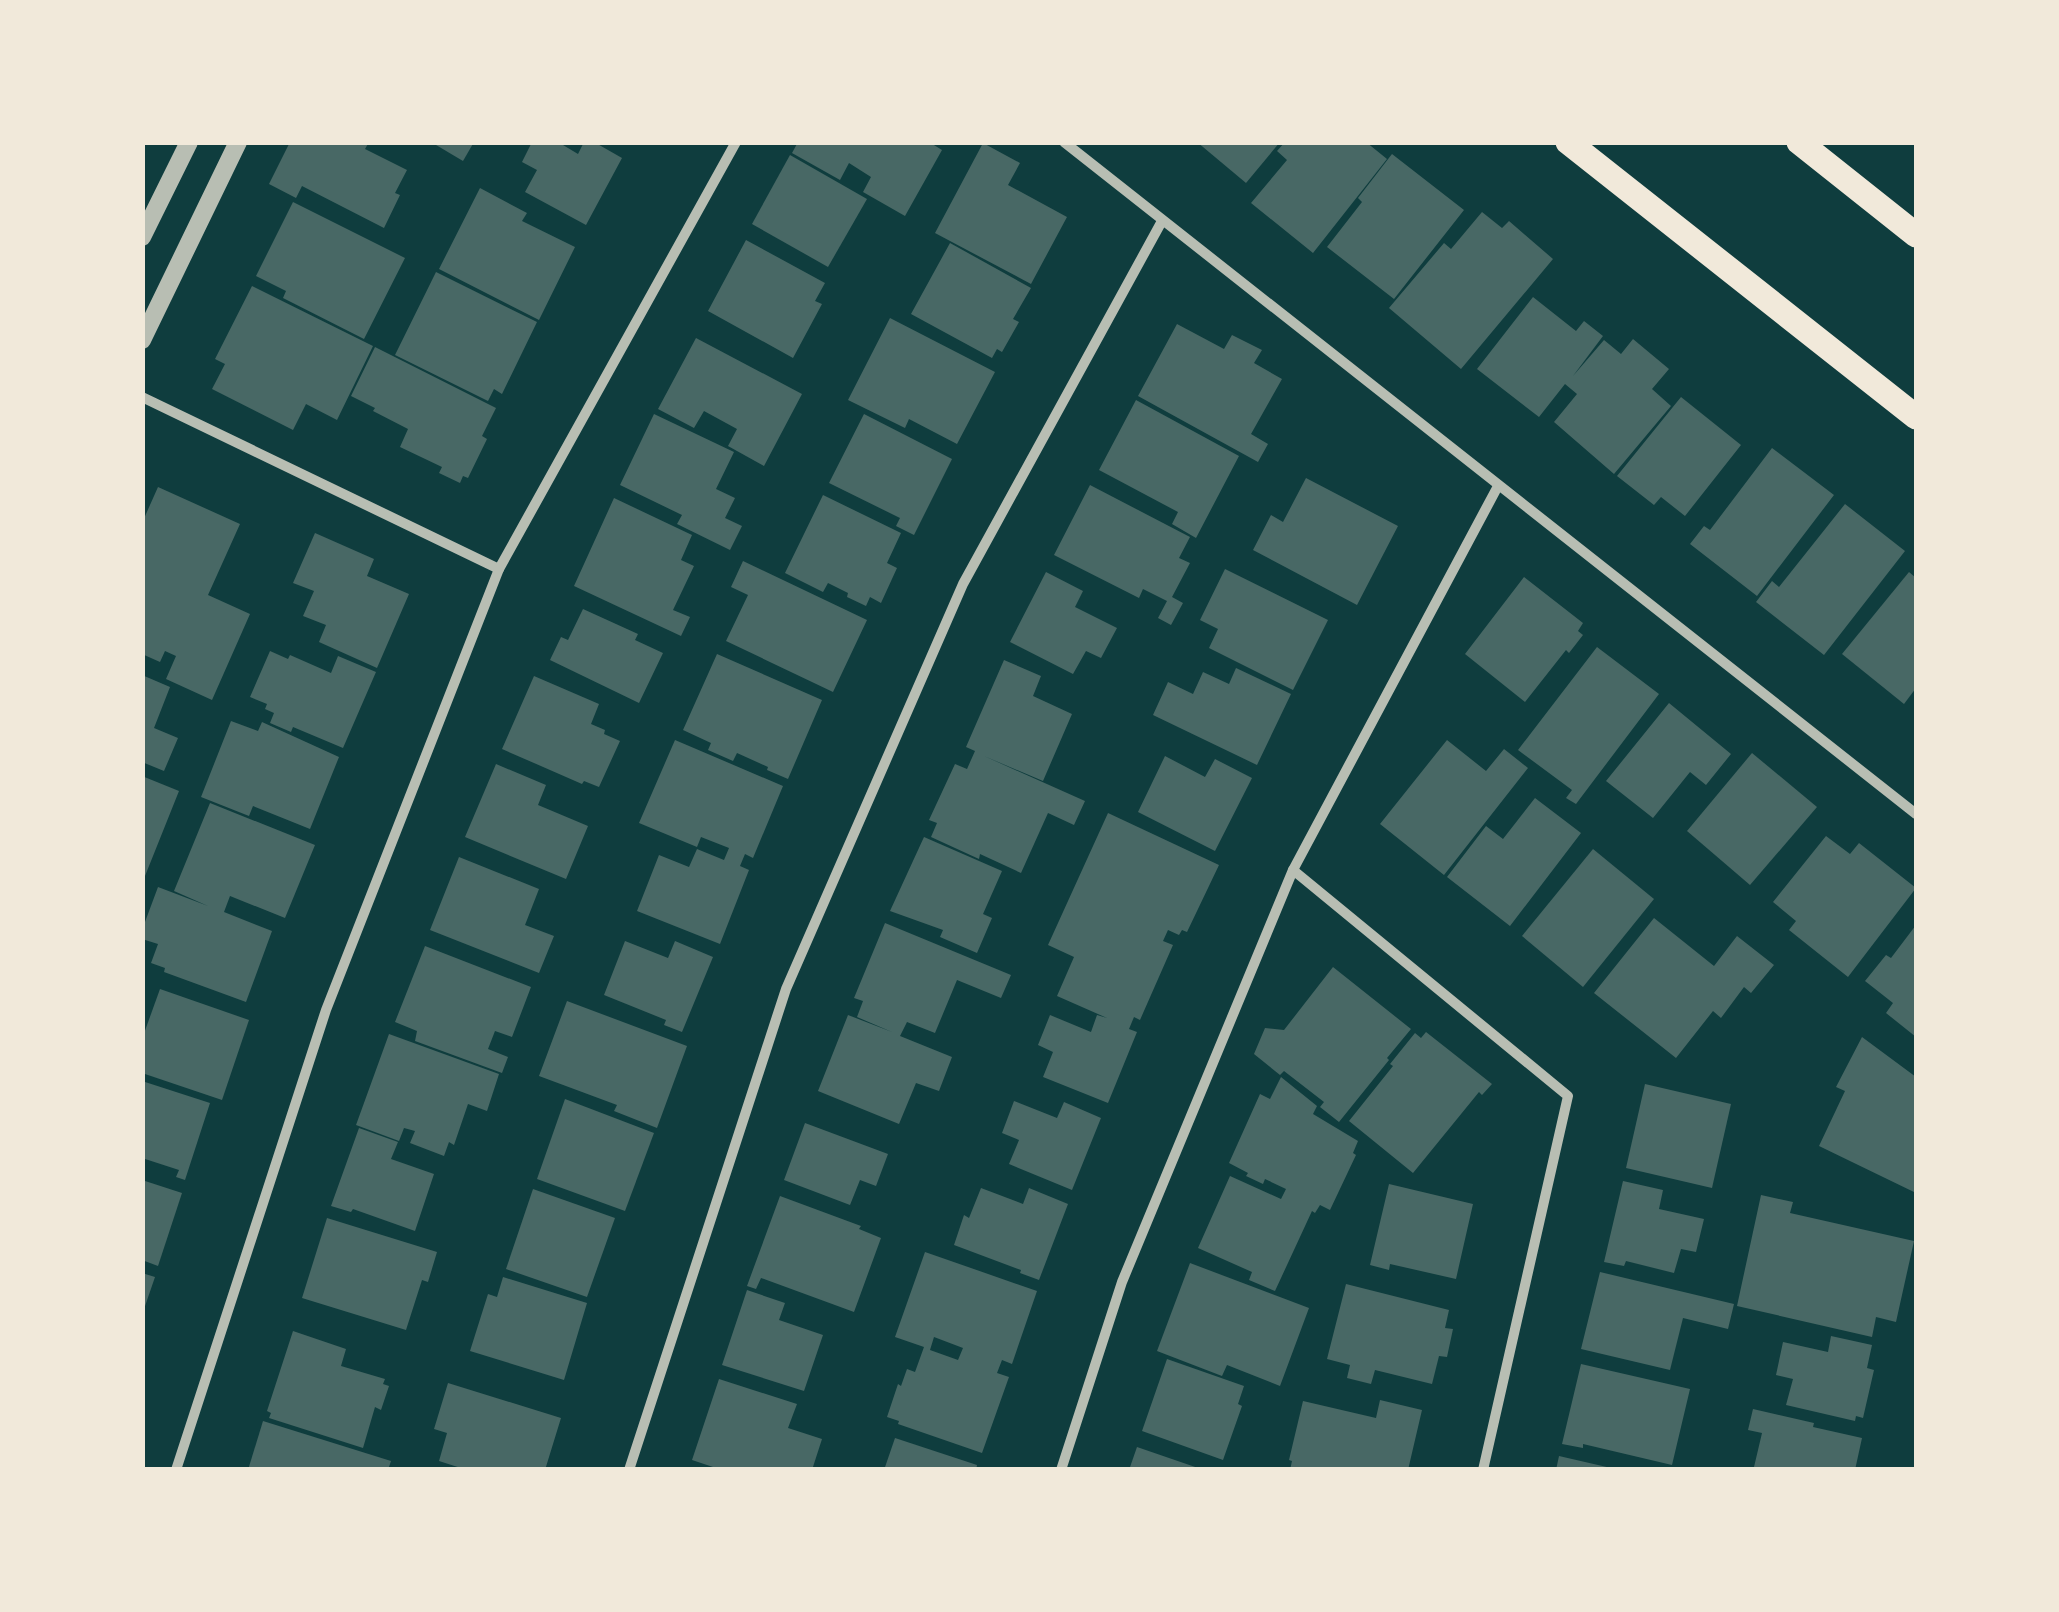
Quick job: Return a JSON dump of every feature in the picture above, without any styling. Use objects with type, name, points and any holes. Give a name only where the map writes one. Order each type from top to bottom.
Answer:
[{"type":"main road","points":[[1568,142],[1916,416]]},
{"type":"main road","points":[[1799,142],[1916,236]]},
{"type":"street","points":[[142,237],[189,142]]},
{"type":"street","points":[[142,340],[238,142]]},
{"type":"street","points":[[176,1470],[326,1010],[499,569],[736,142]]},
{"type":"street","points":[[1064,142],[1916,814]]},
{"type":"street","points":[[629,1470],[786,989],[963,584],[1162,221]]},
{"type":"street","points":[[142,397],[499,569]]},
{"type":"street","points":[[1061,1470],[1122,1282],[1293,870],[1498,486]]},
{"type":"street","points":[[1293,870],[1568,1096],[1483,1470]]},
{"type":"building","points":[[290,142],[369,142],[365,149],[407,170],[384,228],[302,186],[296,198],[269,184]]},
{"type":"building","points":[[431,142],[474,142],[463,161]]},
{"type":"building","points":[[532,142],[558,142],[578,154],[584,142],[594,142],[622,158],[586,225],[525,192],[537,170],[522,162]]},
{"type":"building","points":[[798,142],[929,142],[942,150],[905,216],[863,192],[871,177],[849,163],[840,180],[792,153]]},
{"type":"building","points":[[1197,142],[1280,142],[1246,183]]},
{"type":"building","points":[[1285,142],[1366,142],[1387,159],[1313,253],[1251,203],[1287,160],[1277,151]]},
{"type":"building","points":[[983,143],[1020,163],[1008,185],[1067,217],[1031,284],[935,233]]},
{"type":"building","points":[[1392,154],[1464,210],[1394,299],[1327,247]]},
{"type":"building","points":[[790,155],[867,199],[828,267],[752,224]]},
{"type":"building","points":[[480,188],[527,213],[522,221],[575,247],[539,320],[439,269]]},
{"type":"building","points":[[293,202],[405,258],[364,339],[283,298],[286,291],[256,276]]},
{"type":"building","points":[[1482,212],[1502,228],[1509,221],[1553,259],[1461,369],[1389,308],[1444,243],[1451,249]]},
{"type":"building","points":[[746,240],[825,283],[815,301],[822,304],[793,358],[708,311]]},
{"type":"building","points":[[950,243],[1031,288],[1013,319],[1019,322],[1002,352],[997,349],[992,358],[911,314]]},
{"type":"building","points":[[436,272],[537,322],[502,394],[494,389],[488,401],[395,355]]},
{"type":"building","points":[[252,286],[373,346],[337,420],[306,404],[293,430],[212,389],[225,364],[215,359]]},
{"type":"building","points":[[1533,297],[1576,331],[1584,321],[1603,336],[1573,376],[1604,340],[1621,354],[1633,339],[1669,369],[1652,389],[1671,406],[1614,474],[1554,422],[1577,394],[1565,384],[1539,417],[1477,369]]},
{"type":"building","points":[[890,318],[995,372],[957,444],[909,419],[905,428],[848,400]]},
{"type":"building","points":[[1177,324],[1224,349],[1232,335],[1262,350],[1254,363],[1282,379],[1251,434],[1268,444],[1258,462],[1138,396]]},
{"type":"building","points":[[696,338],[802,394],[764,466],[728,446],[737,429],[704,411],[694,428],[658,409]]},
{"type":"building","points":[[375,347],[496,408],[482,436],[487,439],[468,478],[463,476],[460,483],[439,473],[442,467],[400,447],[408,429],[351,396]]},
{"type":"building","points":[[1681,397],[1741,445],[1685,516],[1661,497],[1654,505],[1617,476]]},
{"type":"building","points":[[1136,400],[1239,456],[1196,538],[1172,524],[1178,512],[1099,470]]},
{"type":"building","points":[[654,414],[734,452],[716,489],[735,498],[725,518],[742,526],[730,550],[677,524],[682,515],[620,485]]},
{"type":"building","points":[[864,414],[952,459],[914,535],[896,526],[900,518],[829,483]]},
{"type":"building","points":[[1772,448],[1834,495],[1757,596],[1690,544],[1704,526],[1710,530]]},
{"type":"building","points":[[1306,478],[1398,526],[1357,605],[1253,550],[1271,515],[1283,522]]},
{"type":"building","points":[[1090,485],[1190,537],[1179,558],[1190,563],[1172,597],[1183,603],[1171,625],[1158,618],[1167,601],[1143,589],[1139,598],[1054,555]]},
{"type":"building","points":[[158,487],[240,524],[208,595],[250,614],[212,700],[166,679],[176,656],[165,651],[160,662],[142,654],[142,523]]},
{"type":"building","points":[[823,495],[901,533],[887,563],[897,568],[881,603],[870,597],[866,606],[828,583],[823,592],[785,573]]},
{"type":"building","points":[[614,498],[692,535],[681,560],[694,566],[673,610],[690,617],[681,636],[574,586]]},
{"type":"building","points":[[1845,504],[1905,551],[1824,655],[1756,602],[1772,581],[1779,587]]},
{"type":"building","points":[[315,533],[374,559],[367,576],[409,594],[377,668],[319,642],[326,625],[303,616],[314,591],[293,583]]},
{"type":"building","points":[[743,561],[867,620],[833,692],[726,641],[748,595],[731,587]]},
{"type":"building","points":[[1225,569],[1328,620],[1293,690],[1209,648],[1218,629],[1200,620]]},
{"type":"building","points":[[1046,572],[1083,591],[1075,607],[1117,628],[1101,658],[1086,651],[1073,674],[1010,642]]},
{"type":"building","points":[[1909,572],[1916,578],[1916,688],[1904,704],[1842,654]]},
{"type":"building","points":[[1524,577],[1583,623],[1578,631],[1583,635],[1569,653],[1566,650],[1525,702],[1465,654]]},
{"type":"building","points":[[583,609],[638,634],[635,640],[663,653],[639,703],[550,660],[561,637],[568,640]]},
{"type":"building","points":[[1597,647],[1659,694],[1576,804],[1566,798],[1572,790],[1518,750]]},
{"type":"building","points":[[270,651],[288,659],[290,655],[331,673],[338,656],[376,672],[343,748],[293,727],[291,732],[270,723],[274,713],[265,709],[267,704],[250,697]]},
{"type":"building","points":[[717,654],[822,700],[788,779],[737,753],[733,761],[708,750],[711,743],[683,730]]},
{"type":"building","points":[[1004,660],[1041,676],[1033,696],[1072,714],[1043,781],[984,756],[1085,801],[1074,825],[1048,813],[1021,873],[931,837],[937,823],[929,820],[955,764],[967,769],[975,751],[966,747]]},
{"type":"building","points":[[1236,668],[1291,694],[1257,765],[1153,715],[1168,682],[1193,694],[1203,672],[1229,684]]},
{"type":"building","points":[[142,675],[170,687],[154,728],[178,738],[164,771],[142,762]]},
{"type":"building","points":[[534,676],[599,704],[591,724],[620,741],[599,787],[584,781],[582,784],[502,749]]},
{"type":"building","points":[[1669,703],[1731,754],[1706,785],[1690,772],[1653,818],[1606,781]]},
{"type":"building","points":[[231,721],[258,731],[262,722],[339,757],[310,829],[253,806],[249,816],[201,797]]},
{"type":"building","points":[[675,740],[783,786],[753,858],[745,854],[740,866],[749,870],[720,944],[637,911],[659,855],[689,867],[697,849],[724,860],[729,848],[701,837],[697,847],[639,823]]},
{"type":"building","points":[[1447,740],[1486,771],[1504,749],[1528,768],[1444,875],[1380,824]]},
{"type":"building","points":[[1752,753],[1817,807],[1750,885],[1687,831]]},
{"type":"building","points":[[1165,756],[1205,777],[1215,759],[1252,778],[1215,851],[1138,812]]},
{"type":"building","points":[[496,764],[546,785],[538,805],[588,826],[566,879],[465,837]]},
{"type":"building","points":[[142,776],[179,791],[143,881],[142,881]]},
{"type":"building","points":[[1535,798],[1581,833],[1510,926],[1447,877],[1486,826],[1503,839]]},
{"type":"building","points":[[210,803],[315,845],[285,918],[230,896],[224,912],[272,931],[246,1002],[164,972],[165,968],[151,963],[158,944],[142,939],[158,887],[208,906],[174,891]]},
{"type":"building","points":[[1108,813],[1219,865],[1187,932],[1182,930],[1179,935],[1168,930],[1163,941],[1173,945],[1140,1020],[1134,1017],[1129,1029],[1137,1032],[1108,1103],[1043,1077],[1053,1052],[1038,1045],[1050,1015],[1091,1032],[1097,1015],[1107,1018],[1057,996],[1074,957],[1048,945]]},
{"type":"building","points":[[1826,836],[1850,854],[1859,843],[1916,888],[1848,977],[1789,930],[1796,921],[1773,902]]},
{"type":"building","points":[[924,837],[1002,871],[983,914],[992,918],[977,953],[940,937],[943,930],[890,911]]},
{"type":"building","points":[[1593,849],[1654,899],[1583,987],[1522,936]]},
{"type":"building","points":[[459,857],[539,889],[525,925],[554,936],[539,973],[430,930]]},
{"type":"building","points":[[1654,918],[1714,966],[1737,936],[1774,965],[1751,993],[1744,987],[1721,1018],[1713,1011],[1676,1058],[1594,993]]},
{"type":"building","points":[[885,923],[1011,975],[1001,998],[957,980],[935,1033],[907,1022],[900,1036],[952,1057],[939,1091],[916,1083],[899,1124],[818,1091],[848,1015],[892,1032],[857,1017],[863,1001],[854,998]]},
{"type":"building","points":[[1916,925],[1916,1037],[1886,1013],[1893,1003],[1865,981],[1886,955],[1891,958]]},
{"type":"building","points":[[625,941],[668,958],[675,941],[713,957],[682,1032],[664,1025],[666,1020],[604,995]]},
{"type":"building","points":[[425,946],[531,987],[512,1037],[495,1031],[488,1049],[508,1057],[502,1073],[415,1041],[417,1031],[395,1022]]},
{"type":"building","points":[[1333,967],[1411,1029],[1339,1122],[1320,1107],[1324,1102],[1254,1054],[1265,1028],[1284,1030]]},
{"type":"building","points":[[160,989],[249,1020],[222,1100],[142,1073],[142,1039]]},
{"type":"building","points":[[567,1001],[687,1046],[657,1128],[614,1111],[617,1105],[539,1076]]},
{"type":"building","points":[[1426,1032],[1492,1084],[1482,1095],[1479,1092],[1413,1173],[1349,1121],[1415,1033],[1421,1038]]},
{"type":"building","points":[[389,1034],[499,1074],[487,1111],[468,1104],[454,1145],[449,1142],[444,1156],[410,1143],[415,1131],[404,1128],[399,1141],[356,1125]]},
{"type":"building","points":[[1862,1037],[1916,1077],[1916,1193],[1819,1146],[1845,1091],[1836,1087]]},
{"type":"building","points":[[1281,1077],[1317,1106],[1313,1114],[1358,1141],[1353,1153],[1356,1155],[1330,1210],[1320,1205],[1315,1213],[1312,1211],[1275,1291],[1249,1280],[1252,1272],[1198,1248],[1230,1176],[1281,1199],[1286,1189],[1265,1179],[1263,1184],[1229,1163],[1260,1094],[1270,1099]]},
{"type":"building","points":[[142,1081],[210,1103],[185,1180],[176,1177],[179,1170],[142,1158]]},
{"type":"building","points":[[1645,1084],[1731,1104],[1712,1188],[1626,1168]]},
{"type":"building","points":[[565,1099],[654,1133],[625,1211],[537,1179]]},
{"type":"building","points":[[1014,1101],[1057,1118],[1064,1102],[1101,1118],[1072,1190],[1009,1164],[1019,1140],[1002,1133]]},
{"type":"building","points":[[805,1123],[888,1154],[876,1186],[860,1180],[850,1205],[784,1180]]},
{"type":"building","points":[[359,1128],[398,1142],[391,1159],[434,1174],[415,1231],[353,1209],[351,1212],[331,1206]]},
{"type":"building","points":[[142,1180],[182,1193],[158,1266],[142,1260]]},
{"type":"building","points":[[1623,1181],[1663,1190],[1659,1209],[1704,1219],[1696,1252],[1681,1249],[1674,1273],[1626,1261],[1624,1266],[1604,1262]]},
{"type":"building","points":[[1389,1184],[1473,1204],[1456,1279],[1390,1264],[1389,1270],[1370,1265]]},
{"type":"building","points":[[981,1188],[1023,1204],[1029,1188],[1068,1204],[1039,1280],[954,1245],[964,1215],[969,1218]]},
{"type":"building","points":[[533,1189],[615,1218],[587,1297],[506,1269]]},
{"type":"building","points":[[1761,1195],[1793,1202],[1790,1213],[1914,1241],[1896,1322],[1876,1317],[1872,1337],[1737,1306]]},
{"type":"building","points":[[780,1196],[861,1226],[859,1229],[881,1238],[854,1312],[761,1278],[756,1289],[747,1286]]},
{"type":"building","points":[[327,1218],[437,1252],[428,1282],[422,1280],[406,1330],[302,1298]]},
{"type":"building","points":[[925,1252],[1037,1291],[1012,1364],[1002,1360],[997,1373],[1009,1377],[982,1453],[887,1417],[898,1384],[901,1386],[907,1369],[915,1372],[924,1347],[895,1337]],"holes":[[[934,1337],[963,1348],[958,1360],[930,1350]]]},
{"type":"building","points":[[1190,1263],[1309,1308],[1280,1386],[1227,1365],[1222,1376],[1157,1351]]},
{"type":"building","points":[[1600,1272],[1734,1304],[1728,1329],[1683,1318],[1670,1370],[1581,1349]]},
{"type":"building","points":[[142,1273],[155,1277],[143,1312],[142,1312]]},
{"type":"building","points":[[503,1277],[587,1303],[564,1380],[470,1351],[488,1294],[497,1297]]},
{"type":"building","points":[[1346,1284],[1449,1310],[1445,1328],[1453,1329],[1447,1357],[1439,1356],[1432,1384],[1375,1370],[1371,1384],[1347,1378],[1350,1365],[1327,1359]]},
{"type":"building","points":[[747,1290],[785,1303],[779,1320],[823,1335],[804,1391],[722,1365]]},
{"type":"building","points":[[293,1331],[346,1349],[341,1366],[385,1379],[383,1384],[389,1386],[381,1410],[375,1407],[363,1448],[269,1418],[271,1413],[267,1411]]},
{"type":"building","points":[[1831,1336],[1872,1345],[1867,1368],[1874,1370],[1863,1418],[1856,1416],[1855,1421],[1786,1405],[1793,1379],[1776,1375],[1783,1342],[1828,1352]]},
{"type":"building","points":[[1167,1359],[1244,1386],[1238,1404],[1242,1406],[1223,1460],[1142,1431]]},
{"type":"building","points":[[1581,1364],[1690,1389],[1672,1465],[1583,1444],[1583,1448],[1562,1444]]},
{"type":"building","points":[[719,1379],[797,1404],[788,1428],[822,1439],[812,1470],[722,1470],[692,1460]]},
{"type":"building","points":[[448,1383],[561,1418],[545,1470],[467,1470],[439,1461],[447,1433],[434,1429]]},
{"type":"building","points":[[1380,1400],[1422,1410],[1408,1470],[1290,1470],[1303,1401],[1376,1418]]},
{"type":"building","points":[[1753,1409],[1862,1438],[1855,1470],[1754,1467],[1762,1433],[1748,1430]]},
{"type":"building","points":[[263,1421],[391,1461],[388,1470],[248,1470]]},
{"type":"building","points":[[895,1438],[977,1465],[976,1470],[884,1470]]},
{"type":"building","points":[[1137,1447],[1201,1469],[1129,1470]]},
{"type":"building","points":[[1559,1456],[1611,1468],[1611,1470],[1556,1470]]}]
